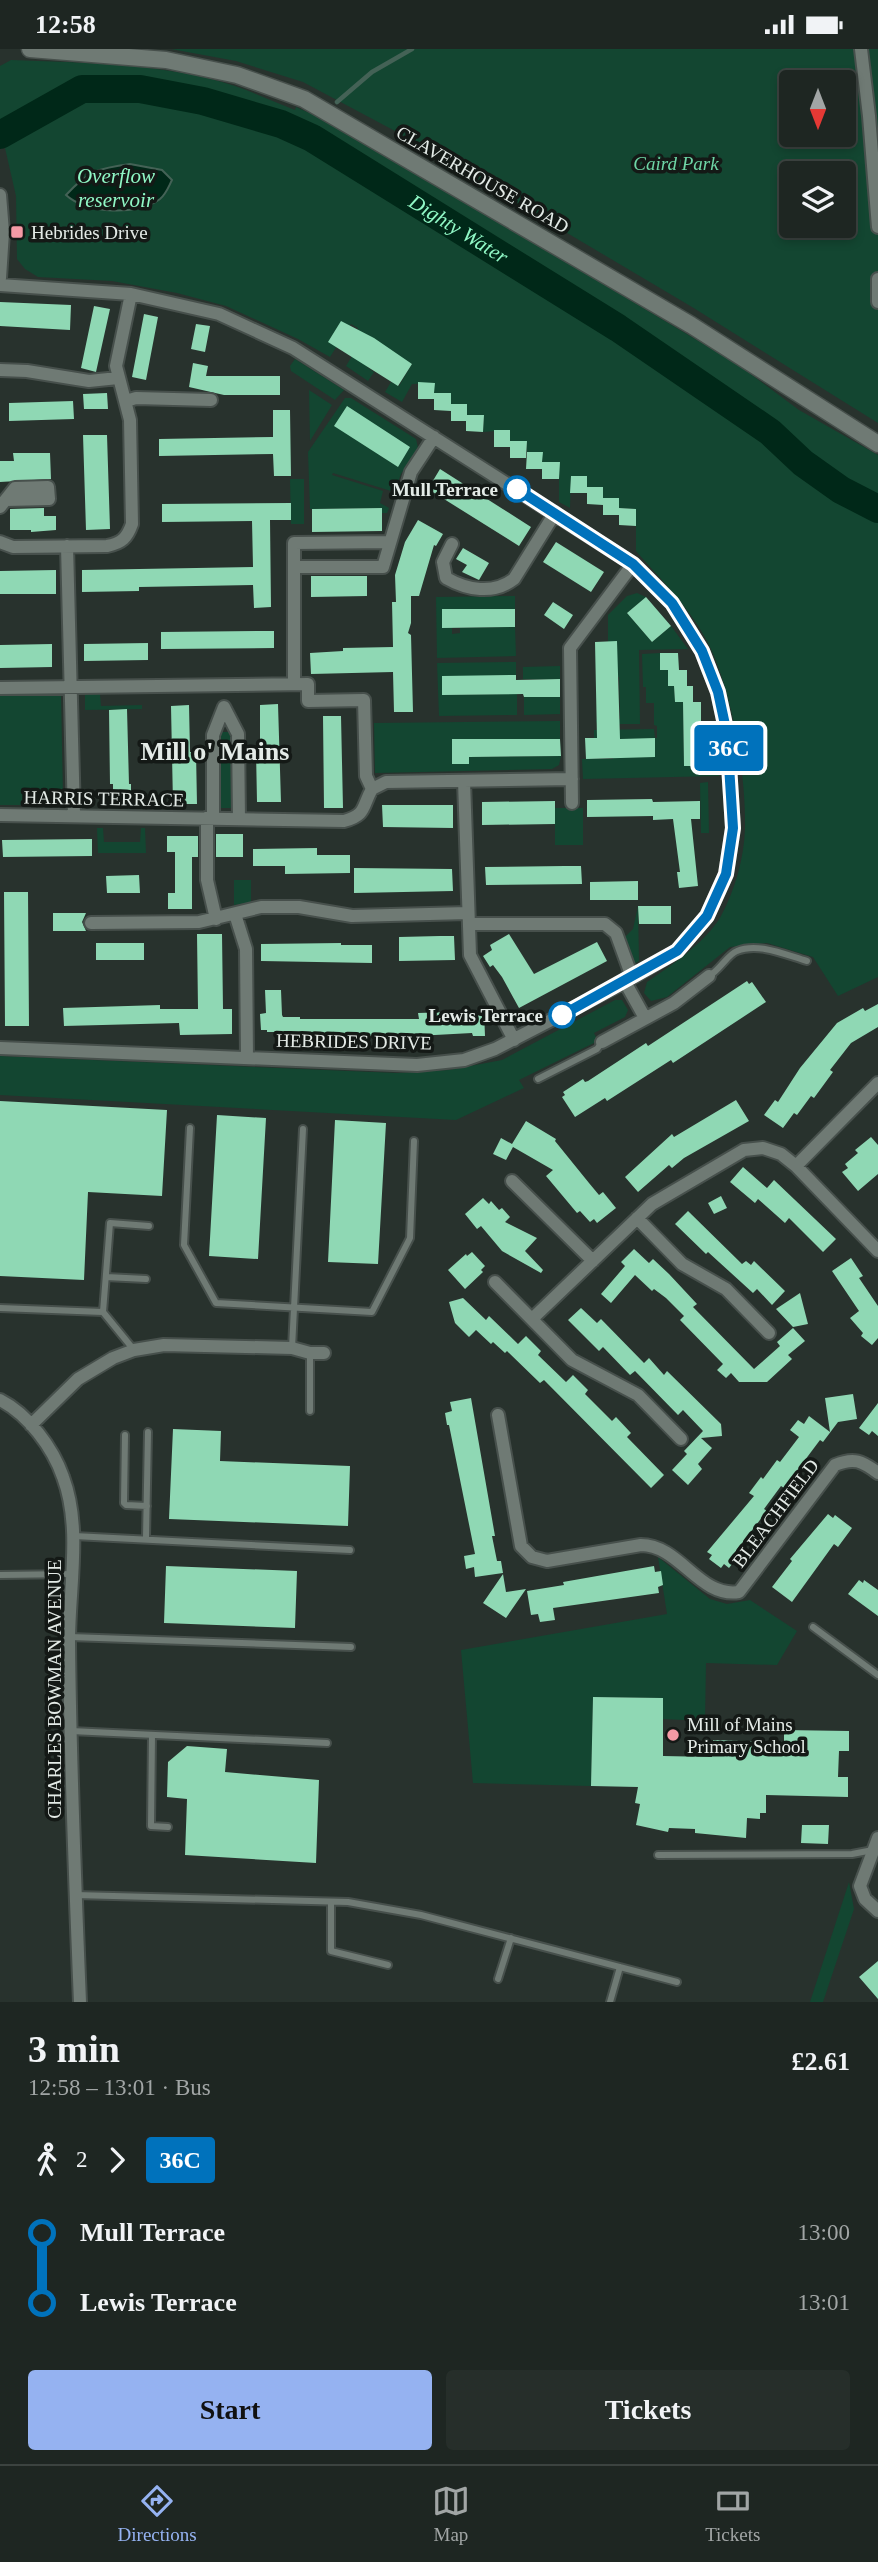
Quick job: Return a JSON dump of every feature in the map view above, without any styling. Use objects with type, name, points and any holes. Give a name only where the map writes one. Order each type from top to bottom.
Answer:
[{"type":"street","name":"CLAVERHOUSE ROAD","points":[[30,49],[166,60],[237,75],[304,99],[691,325],[878,444]]},
{"type":"street","points":[[861,49],[874,115],[878,227]]},
{"type":"street","points":[[0,195],[3,232],[0,278]]},
{"type":"street","points":[[878,279],[878,302]]},
{"type":"street","name":"HEBRIDES DRIVE","points":[[0,285],[131,294],[219,314],[281,342],[633,564],[672,603],[702,651],[718,692],[727,734],[733,828],[726,874],[707,916],[677,951],[514,1040],[464,1060],[417,1065],[0,1048]]},
{"type":"street","points":[[0,541],[13,547],[107,546],[120,543],[129,535],[132,524],[131,433],[126,401],[116,366],[131,294]]},
{"type":"street","points":[[0,370],[27,370],[89,381],[118,378]]},
{"type":"street","points":[[126,401],[136,398],[211,400]]},
{"type":"street","points":[[294,567],[383,567],[411,472],[434,437]]},
{"type":"street","points":[[452,544],[443,562],[446,579],[464,589],[504,586],[514,579],[555,513]]},
{"type":"street","points":[[294,684],[293,543],[390,542]]},
{"type":"street","points":[[67,547],[74,816]]},
{"type":"street","points":[[572,803],[570,648],[633,564]]},
{"type":"street","points":[[0,688],[308,684],[308,701],[364,700],[366,776],[372,789],[386,782],[572,779]]},
{"type":"street","points":[[223,685],[224,707],[238,734],[239,819]]},
{"type":"street","points":[[210,818],[212,735],[224,707]]},
{"type":"street","points":[[464,781],[470,955],[514,1040]]},
{"type":"street","name":"HARRIS TERRACE","points":[[0,815],[344,821],[356,818],[364,810],[372,789]]},
{"type":"street","name":"HARRIS TERRACE","points":[[210,818],[207,880],[216,919]]},
{"type":"street","points":[[91,923],[199,922],[261,907],[286,907],[352,916],[605,924],[616,933],[629,979],[645,1017]]},
{"type":"street","points":[[235,914],[246,949],[247,1058]]},
{"type":"street","points":[[602,1042],[674,1003],[709,976]]},
{"type":"street","points":[[796,1166],[878,1083]]},
{"type":"street","points":[[532,1319],[652,1204],[744,1150],[763,1148],[781,1154],[796,1166],[878,1251]]},
{"type":"street","points":[[512,1181],[593,1261]]},
{"type":"street","points":[[637,1218],[682,1264],[726,1289],[769,1333]]},
{"type":"street","points":[[495,1282],[572,1360],[638,1395],[681,1439]]},
{"type":"street","points":[[31,1425],[78,1379],[113,1358],[134,1350],[164,1345],[292,1348],[317,1353]]},
{"type":"street","name":"CHARLES BOWMAN AVENUE","points":[[0,1400],[31,1425],[52,1454],[63,1477],[69,1502],[73,1574],[69,1637],[71,1731],[80,2002]]},
{"type":"street","name":"BLEACHFIELD","points":[[498,1415],[521,1546],[532,1557],[547,1561],[654,1545],[666,1550],[716,1590],[727,1594],[739,1592],[835,1465],[849,1459],[863,1461],[878,1473]]},
{"type":"street","points":[[876,1848],[860,1886],[866,1899],[878,1911]]},
{"type":"lane","points":[[709,976],[720,969],[727,958],[737,951],[768,949],[807,961]]},
{"type":"lane","points":[[538,1079],[597,1049],[602,1042]]},
{"type":"lane","points":[[190,1128],[184,1245],[216,1303],[294,1308],[372,1312],[410,1238],[414,1141]]},
{"type":"lane","points":[[292,1348],[303,1129]]},
{"type":"lane","points":[[134,1350],[103,1312],[110,1223],[149,1226]]},
{"type":"lane","points":[[106,1277],[146,1279]]},
{"type":"lane","points":[[0,1308],[103,1312]]},
{"type":"lane","points":[[310,1411],[317,1353]]},
{"type":"lane","points":[[146,1538],[148,1432]]},
{"type":"lane","points":[[125,1435],[124,1503],[146,1506]]},
{"type":"lane","points":[[72,1536],[350,1550]]},
{"type":"lane","points":[[0,1574],[73,1574]]},
{"type":"lane","points":[[813,1627],[878,1675]]},
{"type":"lane","points":[[69,1637],[351,1647]]},
{"type":"lane","points":[[71,1731],[327,1743]]},
{"type":"lane","points":[[152,1735],[151,1826],[168,1827]]},
{"type":"lane","points":[[658,1855],[852,1854],[876,1848]]},
{"type":"lane","points":[[75,1895],[348,1902],[421,1915],[677,1982]]},
{"type":"lane","points":[[331,1902],[331,1951],[388,1965]]},
{"type":"lane","points":[[498,1979],[511,1938]]},
{"type":"lane","points":[[610,2002],[620,1967]]},
{"type":"green space","name":"Caird Park","points":[[171,49],[878,49],[878,423],[692,307],[395,131],[303,82],[236,61]]},
{"type":"green space","points":[[11,60],[124,65],[209,78],[295,110],[296,107],[334,124],[737,364],[799,410],[878,455],[878,977],[838,996],[813,957],[767,943],[730,947],[667,997],[651,1001],[644,993],[647,982],[698,944],[715,925],[726,906],[741,862],[745,808],[736,736],[718,667],[695,621],[636,551],[636,509],[619,508],[619,498],[603,498],[603,487],[587,487],[587,476],[571,476],[570,508],[559,502],[559,463],[542,462],[542,452],[527,452],[527,441],[510,441],[510,430],[483,432],[484,415],[467,415],[434,393],[434,383],[412,384],[402,402],[385,392],[391,382],[399,386],[412,364],[379,347],[367,367],[374,372],[368,381],[346,366],[352,356],[358,328],[351,324],[330,357],[226,306],[177,293],[112,281],[38,277],[25,269],[17,259],[16,196],[0,126],[0,66]]},
{"type":"green space","points":[[295,359],[344,390],[335,400],[291,371],[290,366]]},
{"type":"green space","points":[[309,390],[332,405],[310,441]]},
{"type":"green space","points":[[345,398],[351,398],[416,439],[418,448],[401,474],[396,488],[391,491],[333,473],[332,475],[383,491],[380,503],[389,508],[387,513],[382,513],[381,508],[310,509],[308,452]]},
{"type":"green space","points":[[290,479],[304,479],[304,524],[291,524]]},
{"type":"green space","points":[[637,593],[646,597],[627,613],[652,642],[671,626],[688,649],[639,650],[640,724],[597,724],[596,720],[620,719],[619,677],[596,677],[596,670],[608,642],[608,615],[627,596]]},
{"type":"green space","points":[[515,596],[515,609],[442,609],[442,627],[452,628],[452,634],[460,633],[460,628],[515,627],[516,656],[437,658],[436,597]]},
{"type":"green space","points":[[660,653],[660,670],[668,670],[668,686],[674,686],[675,702],[683,702],[684,766],[718,766],[719,776],[583,779],[582,759],[613,759],[613,738],[594,738],[594,730],[654,729],[657,738],[654,703],[646,703],[646,687],[643,687],[642,654]]},
{"type":"green space","points":[[516,662],[516,675],[442,677],[443,695],[517,694],[517,715],[439,716],[437,663]]},
{"type":"green space","points":[[560,666],[560,679],[523,679],[523,667]]},
{"type":"green space","points":[[85,694],[100,694],[101,706],[142,705],[142,709],[85,710]]},
{"type":"green space","points":[[61,695],[63,797],[60,803],[0,805],[0,696]]},
{"type":"green space","points":[[524,697],[560,697],[560,714],[524,715]]},
{"type":"green space","points":[[560,721],[560,739],[472,740],[472,757],[561,756],[559,765],[552,769],[375,773],[374,723]]},
{"type":"green space","points":[[222,732],[231,735],[232,808],[220,808],[219,736]]},
{"type":"green space","points":[[708,782],[709,833],[701,833],[700,783]]},
{"type":"green space","points":[[555,808],[583,808],[583,845],[555,845]]},
{"type":"green space","points":[[97,828],[103,828],[104,842],[140,842],[141,828],[145,828],[146,853],[98,853]]},
{"type":"green space","points":[[234,880],[251,880],[251,902],[234,905]]},
{"type":"green space","points":[[638,906],[639,961],[634,964],[625,937],[633,929]]},
{"type":"green space","points":[[615,1000],[622,1000],[628,1010],[625,1017],[594,1033],[598,1041],[519,1080],[524,1088],[456,1120],[0,1095],[0,1056],[397,1073],[449,1070],[502,1060]]},
{"type":"green space","points":[[658,1557],[710,1599],[727,1604],[750,1600],[797,1631],[777,1665],[706,1663],[705,1721],[663,1719],[663,1698],[593,1697],[591,1786],[473,1783],[461,1650],[667,1614]]},
{"type":"green space","points":[[849,1882],[854,1909],[823,2002],[810,2002]]},
{"type":"water","name":"Overflow reservoir","points":[[130,164],[162,170],[172,180],[160,199],[139,208],[112,211],[86,206],[66,195],[95,172]]},
{"type":"building","points":[[0,302],[71,305],[70,330],[0,326]]},
{"type":"building","points":[[94,306],[110,309],[96,372],[81,368]]},
{"type":"building","points":[[144,314],[158,317],[146,380],[132,377]]},
{"type":"building","points":[[341,321],[374,338],[412,364],[398,386],[328,342]]},
{"type":"building","points":[[196,324],[210,326],[205,352],[191,349]]},
{"type":"building","points":[[193,363],[208,366],[206,376],[280,376],[280,395],[224,395],[189,387]]},
{"type":"building","points":[[418,382],[435,383],[434,393],[451,393],[451,404],[467,404],[467,415],[484,415],[483,432],[466,431],[466,421],[451,421],[451,411],[434,410],[434,399],[418,399]]},
{"type":"building","points":[[107,393],[108,409],[84,409],[83,394]]},
{"type":"building","points":[[73,401],[74,419],[9,421],[9,403]]},
{"type":"building","points":[[347,406],[410,447],[398,467],[334,426]]},
{"type":"building","points":[[273,410],[290,410],[291,476],[274,476],[273,454],[159,456],[159,439],[273,437]]},
{"type":"building","points":[[494,430],[510,430],[510,441],[527,441],[526,458],[510,458],[510,447],[494,447]]},
{"type":"building","points":[[83,435],[107,435],[110,529],[86,530]]},
{"type":"building","points":[[527,452],[543,452],[542,462],[560,462],[559,479],[542,479],[542,469],[526,469]]},
{"type":"building","points":[[13,453],[50,453],[51,479],[0,482],[0,461],[14,461]]},
{"type":"building","points":[[440,469],[531,527],[519,546],[428,489]]},
{"type":"building","points":[[571,476],[587,476],[587,487],[603,487],[603,498],[619,498],[619,508],[636,509],[636,526],[619,525],[619,515],[603,515],[603,505],[587,504],[587,493],[570,493]]},
{"type":"building","points":[[291,503],[291,520],[270,520],[271,607],[254,608],[253,585],[139,587],[139,591],[82,592],[82,570],[253,567],[252,521],[162,522],[162,504]]},
{"type":"building","points":[[44,508],[44,516],[56,516],[56,530],[10,530],[10,509]]},
{"type":"building","points":[[382,508],[382,531],[312,532],[312,509]]},
{"type":"building","points":[[418,520],[443,534],[436,546],[434,545],[419,596],[411,596],[411,623],[408,633],[411,635],[413,712],[394,712],[393,672],[311,674],[310,653],[343,651],[343,648],[393,647],[392,602],[396,602],[395,575],[405,542]]},
{"type":"building","points":[[556,542],[604,572],[591,592],[543,562]]},
{"type":"building","points":[[463,548],[489,563],[479,580],[462,572],[467,565],[456,559]]},
{"type":"building","points":[[56,570],[56,594],[0,594],[0,571]]},
{"type":"building","points":[[311,576],[367,576],[367,596],[311,597]]},
{"type":"building","points":[[646,597],[671,626],[652,642],[627,613]]},
{"type":"building","points":[[553,602],[573,615],[564,629],[544,615]]},
{"type":"building","points":[[442,609],[515,609],[515,627],[442,628]]},
{"type":"building","points":[[274,631],[274,648],[161,649],[161,632]]},
{"type":"building","points":[[617,641],[620,739],[655,738],[655,757],[586,759],[585,738],[597,738],[595,642]]},
{"type":"building","points":[[148,643],[148,660],[84,661],[84,644]]},
{"type":"building","points":[[52,644],[52,667],[0,668],[0,645]]},
{"type":"building","points":[[660,653],[678,653],[679,670],[687,670],[687,686],[693,686],[693,702],[675,702],[674,686],[668,686],[668,670],[660,670]]},
{"type":"building","points":[[516,675],[516,680],[560,679],[560,697],[524,697],[523,694],[442,695],[442,676]]},
{"type":"building","points":[[683,702],[701,702],[701,766],[684,766]]},
{"type":"building","points":[[278,704],[281,802],[257,802],[256,751],[260,751],[260,705]]},
{"type":"building","points":[[189,705],[190,752],[196,752],[197,804],[173,804],[171,706]]},
{"type":"building","points":[[127,709],[131,803],[113,803],[113,784],[110,784],[109,710]]},
{"type":"building","points":[[323,716],[341,716],[343,808],[324,808]]},
{"type":"building","points":[[452,739],[560,739],[561,756],[469,757],[469,764],[452,764]]},
{"type":"building","points":[[652,799],[653,802],[700,801],[700,819],[691,819],[698,886],[679,888],[677,872],[680,872],[673,819],[653,820],[653,816],[587,817],[587,800]]},
{"type":"building","points":[[555,801],[555,824],[482,825],[482,802]]},
{"type":"building","points":[[382,805],[453,805],[453,828],[383,827]]},
{"type":"building","points":[[216,834],[243,834],[243,857],[216,857]]},
{"type":"building","points":[[167,836],[198,836],[198,857],[192,857],[192,909],[168,909],[168,893],[175,893],[175,852],[167,852]]},
{"type":"building","points":[[92,839],[92,856],[3,857],[2,840]]},
{"type":"building","points":[[317,848],[317,855],[350,855],[350,873],[285,874],[285,866],[253,866],[253,849]]},
{"type":"building","points":[[581,866],[582,884],[486,885],[485,867]]},
{"type":"building","points":[[354,868],[452,869],[453,891],[354,893]]},
{"type":"building","points":[[139,875],[140,893],[107,893],[106,876]]},
{"type":"building","points":[[638,881],[638,900],[590,900],[590,882]]},
{"type":"building","points":[[4,892],[28,892],[29,1026],[5,1026]]},
{"type":"building","points":[[638,906],[671,906],[671,924],[639,924]]},
{"type":"building","points":[[53,913],[86,913],[82,922],[86,931],[53,931]]},
{"type":"building","points":[[197,934],[222,934],[223,1009],[232,1009],[232,1034],[180,1035],[179,1023],[64,1026],[63,1008],[160,1005],[160,1009],[198,1009]]},
{"type":"building","points":[[509,934],[534,974],[597,942],[607,961],[519,1008],[502,977],[493,965],[490,967],[483,956],[492,950],[490,945]]},
{"type":"building","points":[[454,936],[455,960],[399,961],[399,937]]},
{"type":"building","points":[[96,943],[144,943],[144,960],[96,960]]},
{"type":"building","points":[[261,944],[372,945],[372,963],[261,961]]},
{"type":"building","points":[[747,981],[749,984],[752,982],[766,1002],[673,1063],[671,1060],[607,1101],[605,1098],[575,1117],[562,1097],[565,1095],[563,1092],[583,1079],[588,1081],[646,1043],[648,1046]]},
{"type":"building","points":[[265,990],[281,990],[283,1017],[300,1019],[419,1019],[418,1013],[484,1011],[485,1036],[473,1036],[472,1033],[379,1038],[300,1037],[284,1035],[284,1032],[267,1032],[261,1030],[260,1014],[266,1013]]},
{"type":"building","points":[[878,1004],[878,1027],[851,1043],[830,1070],[833,1072],[814,1098],[811,1096],[797,1115],[794,1113],[783,1128],[764,1115],[775,1100],[778,1102],[800,1068],[837,1023],[863,1008],[865,1011]]},
{"type":"building","points":[[736,1100],[749,1121],[684,1158],[672,1168],[669,1165],[638,1192],[625,1177],[672,1134],[674,1137]]},
{"type":"building","points":[[0,1101],[167,1110],[162,1196],[88,1192],[84,1280],[0,1276]]},
{"type":"building","points":[[217,1115],[266,1118],[258,1259],[209,1256]]},
{"type":"building","points":[[335,1120],[386,1123],[378,1264],[328,1262]]},
{"type":"building","points":[[526,1121],[556,1139],[599,1195],[603,1192],[616,1208],[597,1223],[594,1219],[590,1222],[580,1211],[577,1213],[546,1176],[553,1170],[513,1147],[506,1160],[493,1154],[501,1138],[512,1144]]},
{"type":"building","points":[[871,1137],[878,1145],[878,1174],[858,1191],[842,1172],[848,1168],[845,1164],[858,1153],[855,1150]]},
{"type":"building","points":[[743,1167],[767,1188],[774,1180],[836,1239],[823,1252],[789,1218],[785,1223],[758,1199],[755,1203],[730,1182]]},
{"type":"building","points":[[721,1196],[727,1208],[714,1214],[708,1203]]},
{"type":"building","points":[[483,1198],[489,1204],[491,1201],[499,1210],[502,1208],[510,1217],[505,1222],[537,1238],[525,1251],[543,1270],[541,1273],[502,1251],[481,1226],[477,1229],[465,1214]]},
{"type":"building","points":[[688,1211],[742,1264],[746,1261],[751,1265],[754,1261],[785,1291],[772,1305],[757,1289],[753,1293],[708,1252],[706,1254],[675,1224]]},
{"type":"building","points":[[634,1249],[649,1263],[653,1259],[669,1274],[697,1304],[693,1307],[754,1369],[780,1346],[777,1342],[793,1328],[805,1341],[788,1355],[792,1359],[767,1382],[739,1382],[731,1373],[726,1378],[717,1370],[723,1364],[680,1320],[684,1316],[666,1298],[654,1289],[652,1291],[635,1275],[611,1303],[601,1294],[625,1266],[621,1262]]},
{"type":"building","points":[[472,1252],[485,1266],[481,1270],[483,1272],[465,1289],[448,1270]]},
{"type":"building","points":[[851,1258],[863,1276],[859,1278],[878,1306],[878,1338],[872,1345],[861,1336],[863,1333],[850,1318],[859,1311],[832,1271]]},
{"type":"building","points":[[800,1293],[808,1324],[793,1327],[776,1309]]},
{"type":"building","points":[[463,1298],[486,1320],[489,1316],[518,1344],[526,1336],[541,1351],[538,1355],[566,1382],[573,1375],[588,1390],[585,1394],[612,1421],[616,1417],[631,1433],[627,1437],[664,1475],[651,1488],[544,1380],[540,1383],[507,1351],[505,1353],[493,1342],[491,1344],[476,1330],[469,1337],[455,1323],[449,1302]]},
{"type":"building","points":[[581,1308],[597,1323],[601,1319],[644,1363],[649,1358],[664,1375],[667,1371],[721,1424],[722,1436],[701,1438],[712,1448],[698,1464],[702,1469],[688,1485],[672,1470],[687,1454],[684,1451],[703,1431],[683,1410],[678,1415],[635,1371],[630,1375],[603,1347],[599,1351],[568,1320]]},
{"type":"building","points":[[853,1394],[857,1419],[838,1422],[823,1442],[820,1440],[784,1488],[781,1486],[764,1509],[767,1511],[735,1552],[739,1555],[729,1568],[724,1564],[721,1568],[709,1559],[712,1555],[707,1552],[754,1496],[749,1493],[777,1460],[780,1462],[799,1437],[790,1430],[798,1420],[804,1424],[809,1416],[830,1432],[825,1398]]},
{"type":"building","points":[[471,1398],[495,1536],[492,1536],[497,1561],[501,1561],[503,1573],[475,1577],[474,1567],[466,1569],[464,1556],[475,1554],[445,1413],[452,1411],[450,1402]]},
{"type":"building","points":[[878,1403],[878,1436],[872,1431],[869,1435],[859,1428]]},
{"type":"building","points":[[173,1429],[221,1431],[220,1461],[350,1466],[348,1526],[169,1519]]},
{"type":"building","points":[[828,1514],[833,1518],[835,1515],[852,1528],[838,1547],[834,1544],[792,1602],[772,1587],[792,1561],[790,1559]]},
{"type":"building","points":[[166,1566],[297,1571],[295,1628],[164,1623]]},
{"type":"building","points":[[654,1566],[655,1572],[661,1571],[663,1585],[658,1587],[659,1593],[553,1608],[555,1620],[540,1622],[538,1614],[531,1615],[527,1591]]},
{"type":"building","points":[[503,1574],[506,1592],[526,1589],[506,1618],[483,1603]]},
{"type":"building","points":[[859,1580],[863,1583],[864,1580],[878,1590],[878,1616],[848,1594]]},
{"type":"building","points":[[593,1697],[663,1698],[663,1756],[712,1757],[713,1740],[784,1742],[784,1730],[849,1731],[849,1751],[839,1751],[838,1777],[848,1777],[848,1797],[766,1795],[766,1813],[760,1813],[760,1819],[747,1818],[746,1838],[695,1833],[695,1829],[669,1828],[668,1832],[636,1825],[640,1804],[635,1803],[638,1787],[591,1786]]},
{"type":"building","points":[[187,1746],[227,1749],[225,1772],[319,1780],[316,1863],[185,1855],[187,1799],[167,1797],[168,1762]]},
{"type":"building","points":[[802,1825],[829,1825],[828,1844],[801,1843]]},
{"type":"building","points":[[878,1961],[878,1999],[859,1977]]},
{"type":"waterway","points":[[337,102],[372,72],[412,49]]},
{"type":"waterway","name":"Dighty Water","points":[[0,135],[82,89],[140,89],[203,101],[281,124],[312,138],[618,328],[770,432],[803,463],[841,490],[878,509]]},
{"type":"waterway","points":[[312,138],[317,131]]},
{"type":"bus line","name":"36C","points":[[517,489],[633,564],[672,603],[702,651],[718,692],[727,734],[731,778],[733,828],[726,874],[707,916],[677,951],[562,1015]]},
{"type":"place","name":"Hebrides Drive","points":[[17,232]]},
{"type":"place","name":"Mull Terrace","points":[[517,489]]},
{"type":"place","name":"Lewis Terrace","points":[[562,1015]]},
{"type":"place","name":"Mill of Mains Primary School","points":[[673,1735]]},
{"type":"district","name":"Mill o' Mains","points":[[215,751]]}]
